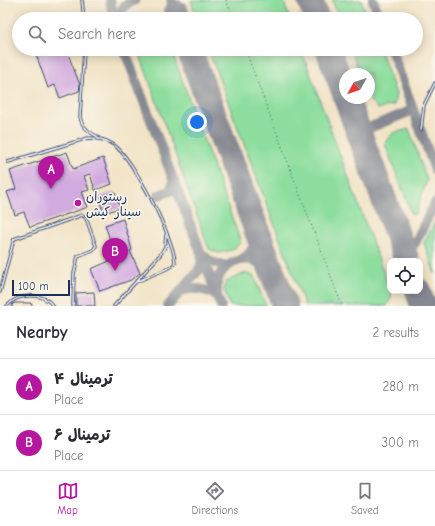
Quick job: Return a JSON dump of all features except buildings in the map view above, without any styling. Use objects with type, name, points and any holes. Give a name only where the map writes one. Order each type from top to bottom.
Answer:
[{"type":"main road","points":[[15,306],[29,306]]},
{"type":"lane","points":[[82,0],[83,12]]},
{"type":"lane","points":[[84,56],[81,122],[87,130],[114,145],[122,152],[144,187],[166,231],[175,258],[171,267],[136,282]]},
{"type":"lane","points":[[421,130],[424,105],[435,83]]},
{"type":"lane","points":[[8,162],[76,140],[100,138]]},
{"type":"lane","points":[[0,292],[14,239],[82,215],[86,218],[96,246],[93,250],[78,256],[74,274],[73,306]]},
{"type":"lane","points":[[114,306],[162,252],[166,241],[166,231]]},
{"type":"lane","points":[[7,306],[21,296],[40,298],[50,302],[53,306]]},
{"type":"path","points":[[226,0],[231,12]]},
{"type":"path","points":[[248,56],[342,306]]},
{"type":"green space","points":[[191,0],[283,0],[287,12],[195,12]]},
{"type":"green space","points":[[332,0],[361,0],[365,12],[336,12]]},
{"type":"green space","points":[[140,56],[174,56],[240,240],[240,243],[232,250],[218,253],[209,249]]},
{"type":"green space","points":[[211,56],[304,56],[387,281],[387,294],[392,295],[387,306],[305,306]]},
{"type":"green space","points":[[354,56],[382,56],[396,94],[394,105],[378,109],[373,104],[375,104],[375,68],[358,68]]},
{"type":"green space","points":[[409,129],[427,180],[416,213],[412,215],[385,144],[393,133]]},
{"type":"green space","points":[[435,222],[435,274],[424,243]]},
{"type":"green space","points":[[245,273],[254,276],[266,306],[230,306],[224,290],[226,282]]},
{"type":"taxiway","points":[[110,0],[113,12]]},
{"type":"taxiway","points":[[120,12],[124,7],[135,0]]},
{"type":"taxiway","points":[[171,0],[176,12]]},
{"type":"taxiway","points":[[373,0],[377,12]]},
{"type":"taxiway","points":[[127,56],[221,306]]},
{"type":"taxiway","points":[[394,56],[435,170]]},
{"type":"taxiway","points":[[359,132],[413,110]]},
{"type":"taxiway","points":[[159,195],[170,191],[174,181]]},
{"type":"taxiway","points":[[405,256],[415,243],[435,203]]},
{"type":"taxiway","points":[[241,260],[253,248],[256,240],[256,230]]},
{"type":"taxiway","points":[[202,254],[211,262],[228,266]]},
{"type":"taxiway","points":[[168,306],[198,271],[201,265],[202,256]]},
{"type":"taxiway","points":[[217,291],[219,276],[223,270],[235,262],[243,260],[258,262],[273,273]]},
{"type":"taxiway","points":[[182,291],[191,289],[204,290],[217,295]]},
{"type":"taxiway","points":[[431,306],[435,303]]},
{"type":"runway","points":[[310,0],[314,12]]},
{"type":"runway","points":[[192,56],[285,306]]},
{"type":"runway","points":[[331,56],[339,78]]},
{"type":"runway","points":[[348,104],[406,258]]},
{"type":"runway","points":[[419,294],[423,306]]},
{"type":"place","name":"ترمینال ۴","points":[[51,189]]},
{"type":"place","name":"رستوران سینار کیش","points":[[78,203]]},
{"type":"place","name":"ترمینال ۶","points":[[115,271]]}]
